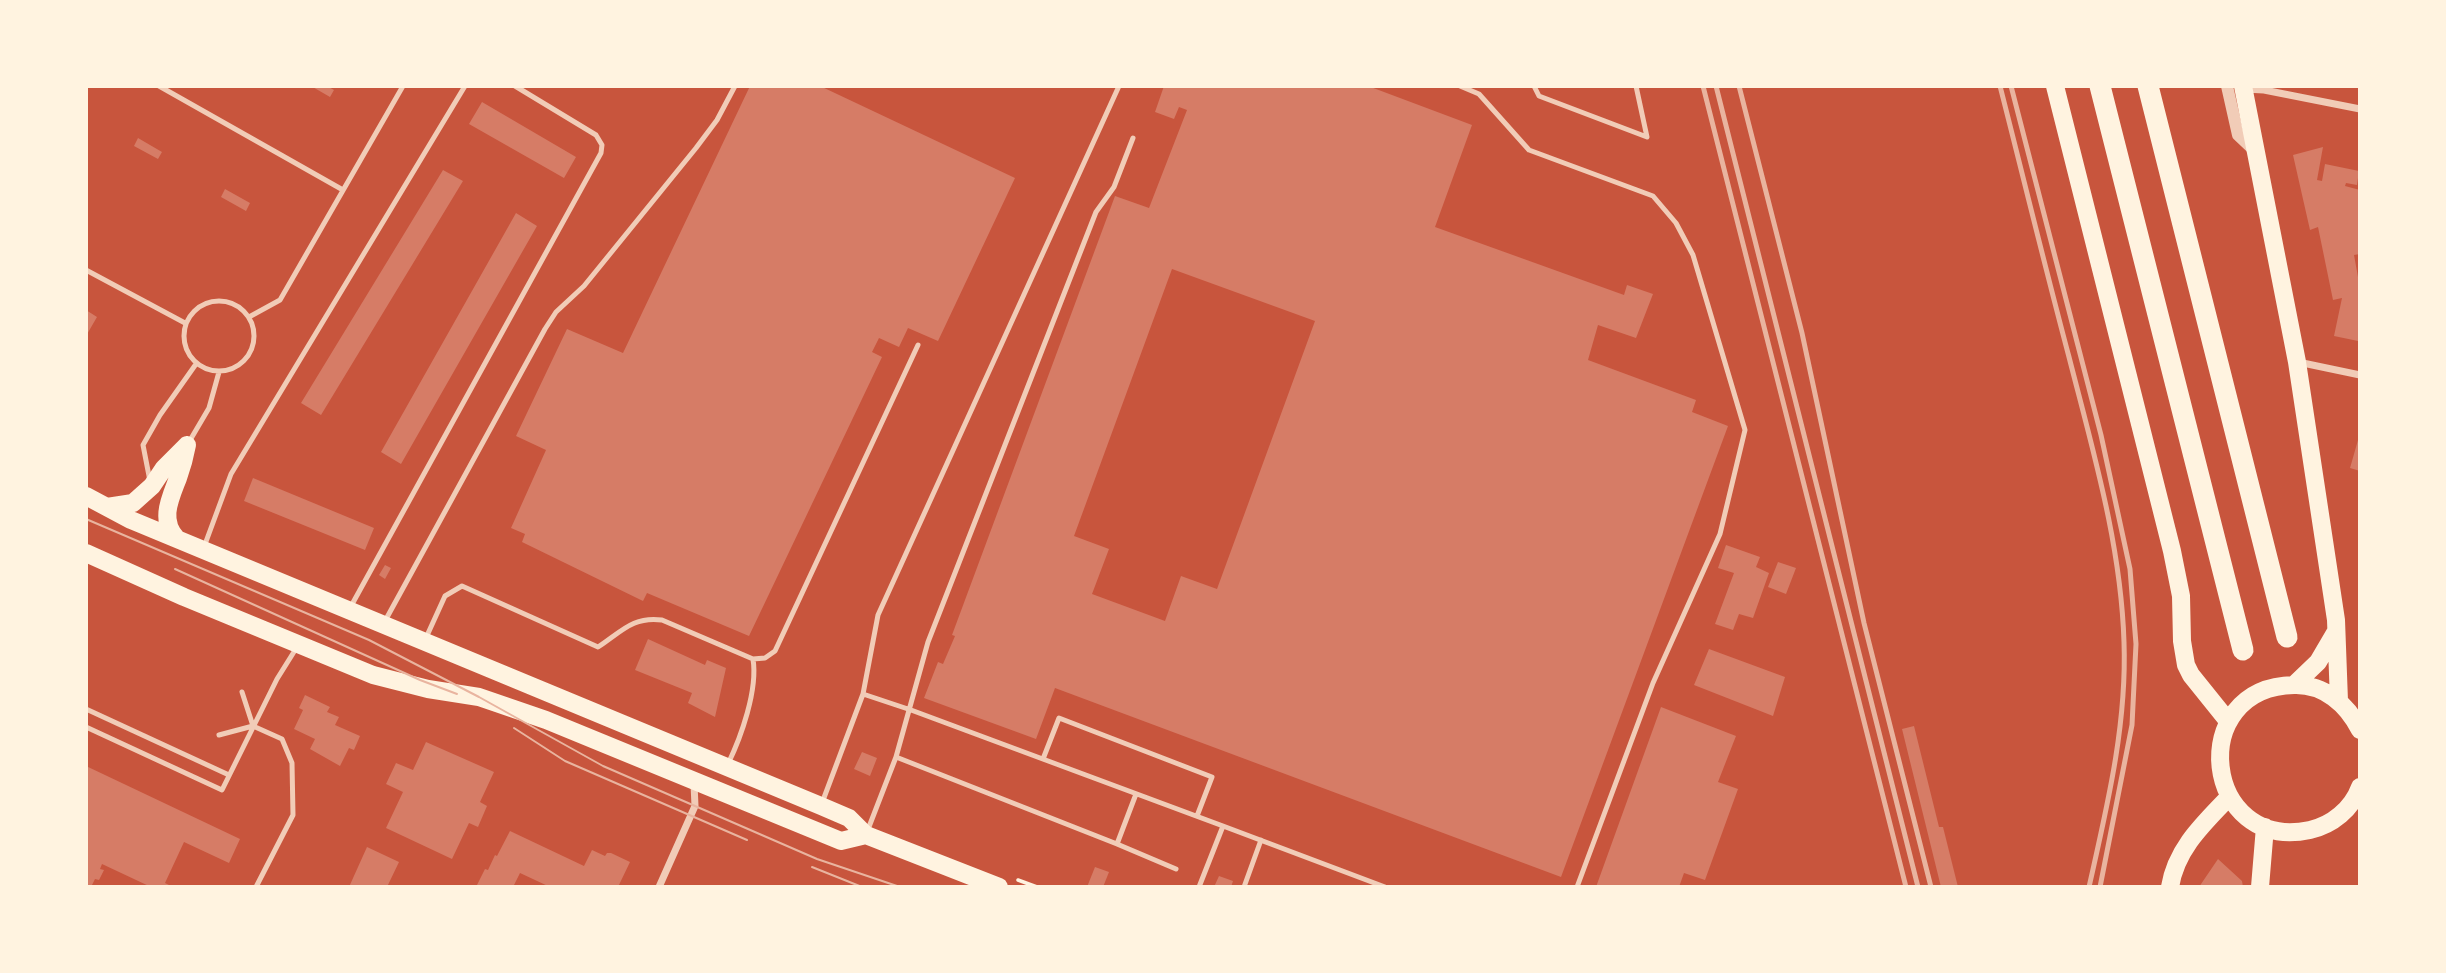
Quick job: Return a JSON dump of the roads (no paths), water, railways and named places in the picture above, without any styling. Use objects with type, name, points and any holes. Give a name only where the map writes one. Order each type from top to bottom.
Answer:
[{"type":"highway","points":[[2100,86],[2243,650]]},
{"type":"highway","points":[[2148,86],[2287,637]]},
{"type":"main road","points":[[2055,86],[2172,551],[2182,596],[2182,641],[2186,665],[2228,721]]},
{"type":"main road","points":[[2238,87],[2258,154],[2297,362],[2336,620],[2339,701]]},
{"type":"main road","points":[[177,539],[168,524],[168,503],[187,445]]},
{"type":"main road","points":[[107,507],[128,505],[152,486],[164,468],[187,445]]},
{"type":"main road","points":[[86,496],[203,550],[849,818],[866,835],[999,887]]},
{"type":"main road","points":[[86,553],[184,597],[373,675],[428,689],[479,697],[546,720],[841,841],[866,835]]},
{"type":"main road","points":[[2294,685],[2318,662],[2335,633]]},
{"type":"main road","points":[[2359,793],[2347,809],[2317,828],[2291,832],[2265,827],[2245,815],[2229,797],[2221,779],[2218,759],[2228,721],[2245,701],[2268,689],[2294,685],[2318,689],[2339,701],[2353,716],[2360,730]]},
{"type":"main road","points":[[682,748],[694,782]]},
{"type":"main road","points":[[2170,887],[2174,869],[2196,831],[2229,797]]},
{"type":"main road","points":[[2260,887],[2265,827]]},
{"type":"street","points":[[2238,87],[2360,109]]},
{"type":"street","points":[[2297,362],[2360,375]]},
{"type":"street","points":[[659,887],[695,806],[694,782]]},
{"type":"lane","points":[[159,86],[343,190]]},
{"type":"lane","points":[[249,317],[280,300],[403,86]]},
{"type":"lane","points":[[203,550],[231,474],[465,86]]},
{"type":"lane","points":[[349,609],[601,153],[602,145],[596,135],[515,86]]},
{"type":"lane","points":[[384,624],[556,312],[584,286],[696,148],[717,120],[736,86]]},
{"type":"lane","points":[[821,806],[863,694],[878,615],[1119,86]]},
{"type":"lane","points":[[1460,86],[1479,94],[1529,150],[1653,195],[1676,223],[1692,256],[1745,430],[1720,534],[1653,683],[1577,887]]},
{"type":"lane","points":[[1534,86],[1539,96],[1647,137],[1636,86]]},
{"type":"lane","points":[[866,835],[896,757],[928,642],[1096,212],[1114,187],[1133,138]]},
{"type":"lane","points":[[86,270],[185,323]]},
{"type":"lane","points":[[215,301],[228,302],[249,317],[255,338],[252,350],[242,363],[231,370],[219,372],[205,369],[197,364],[184,346],[185,323],[202,305],[215,301]]},
{"type":"lane","points":[[424,643],[445,596],[462,586],[598,647],[629,624],[646,617],[662,620],[752,659],[765,658],[775,651],[918,345]]},
{"type":"lane","points":[[152,486],[143,445],[160,415],[197,364]]},
{"type":"lane","points":[[187,445],[209,408],[219,372]]},
{"type":"lane","points":[[86,727],[222,790],[277,679],[298,644]]},
{"type":"lane","points":[[727,767],[750,698],[755,672],[752,659]]},
{"type":"lane","points":[[242,692],[253,726]]},
{"type":"lane","points":[[863,694],[1385,887]]},
{"type":"lane","points":[[86,709],[229,775]]},
{"type":"lane","points":[[1043,759],[1059,718],[1212,777],[1198,816]]},
{"type":"lane","points":[[219,735],[253,726],[282,739],[292,763],[293,816],[256,887]]},
{"type":"lane","points":[[896,757],[1176,869]]},
{"type":"lane","points":[[1117,844],[1136,794]]},
{"type":"lane","points":[[1199,887],[1223,826]]},
{"type":"lane","points":[[1244,887],[1261,841]]},
{"type":"tram line","points":[[86,519],[369,640],[603,766],[817,859],[900,887]]},
{"type":"tram line","points":[[175,569],[420,680],[457,694]]},
{"type":"tram line","points":[[514,728],[565,761],[747,840]]},
{"type":"tram line","points":[[812,867],[862,887]]},
{"type":"railway","points":[[1703,86],[1906,887]]},
{"type":"railway","points":[[1716,86],[1918,887]]},
{"type":"railway","points":[[1739,86],[1802,333],[1864,623],[1931,887]]},
{"type":"railway","points":[[2000,86],[2096,463],[2118,570],[2124,642],[2122,704],[2109,796],[2089,887]]},
{"type":"railway","points":[[2011,86],[2101,435],[2130,569],[2136,644],[2132,725],[2100,887]]}]
